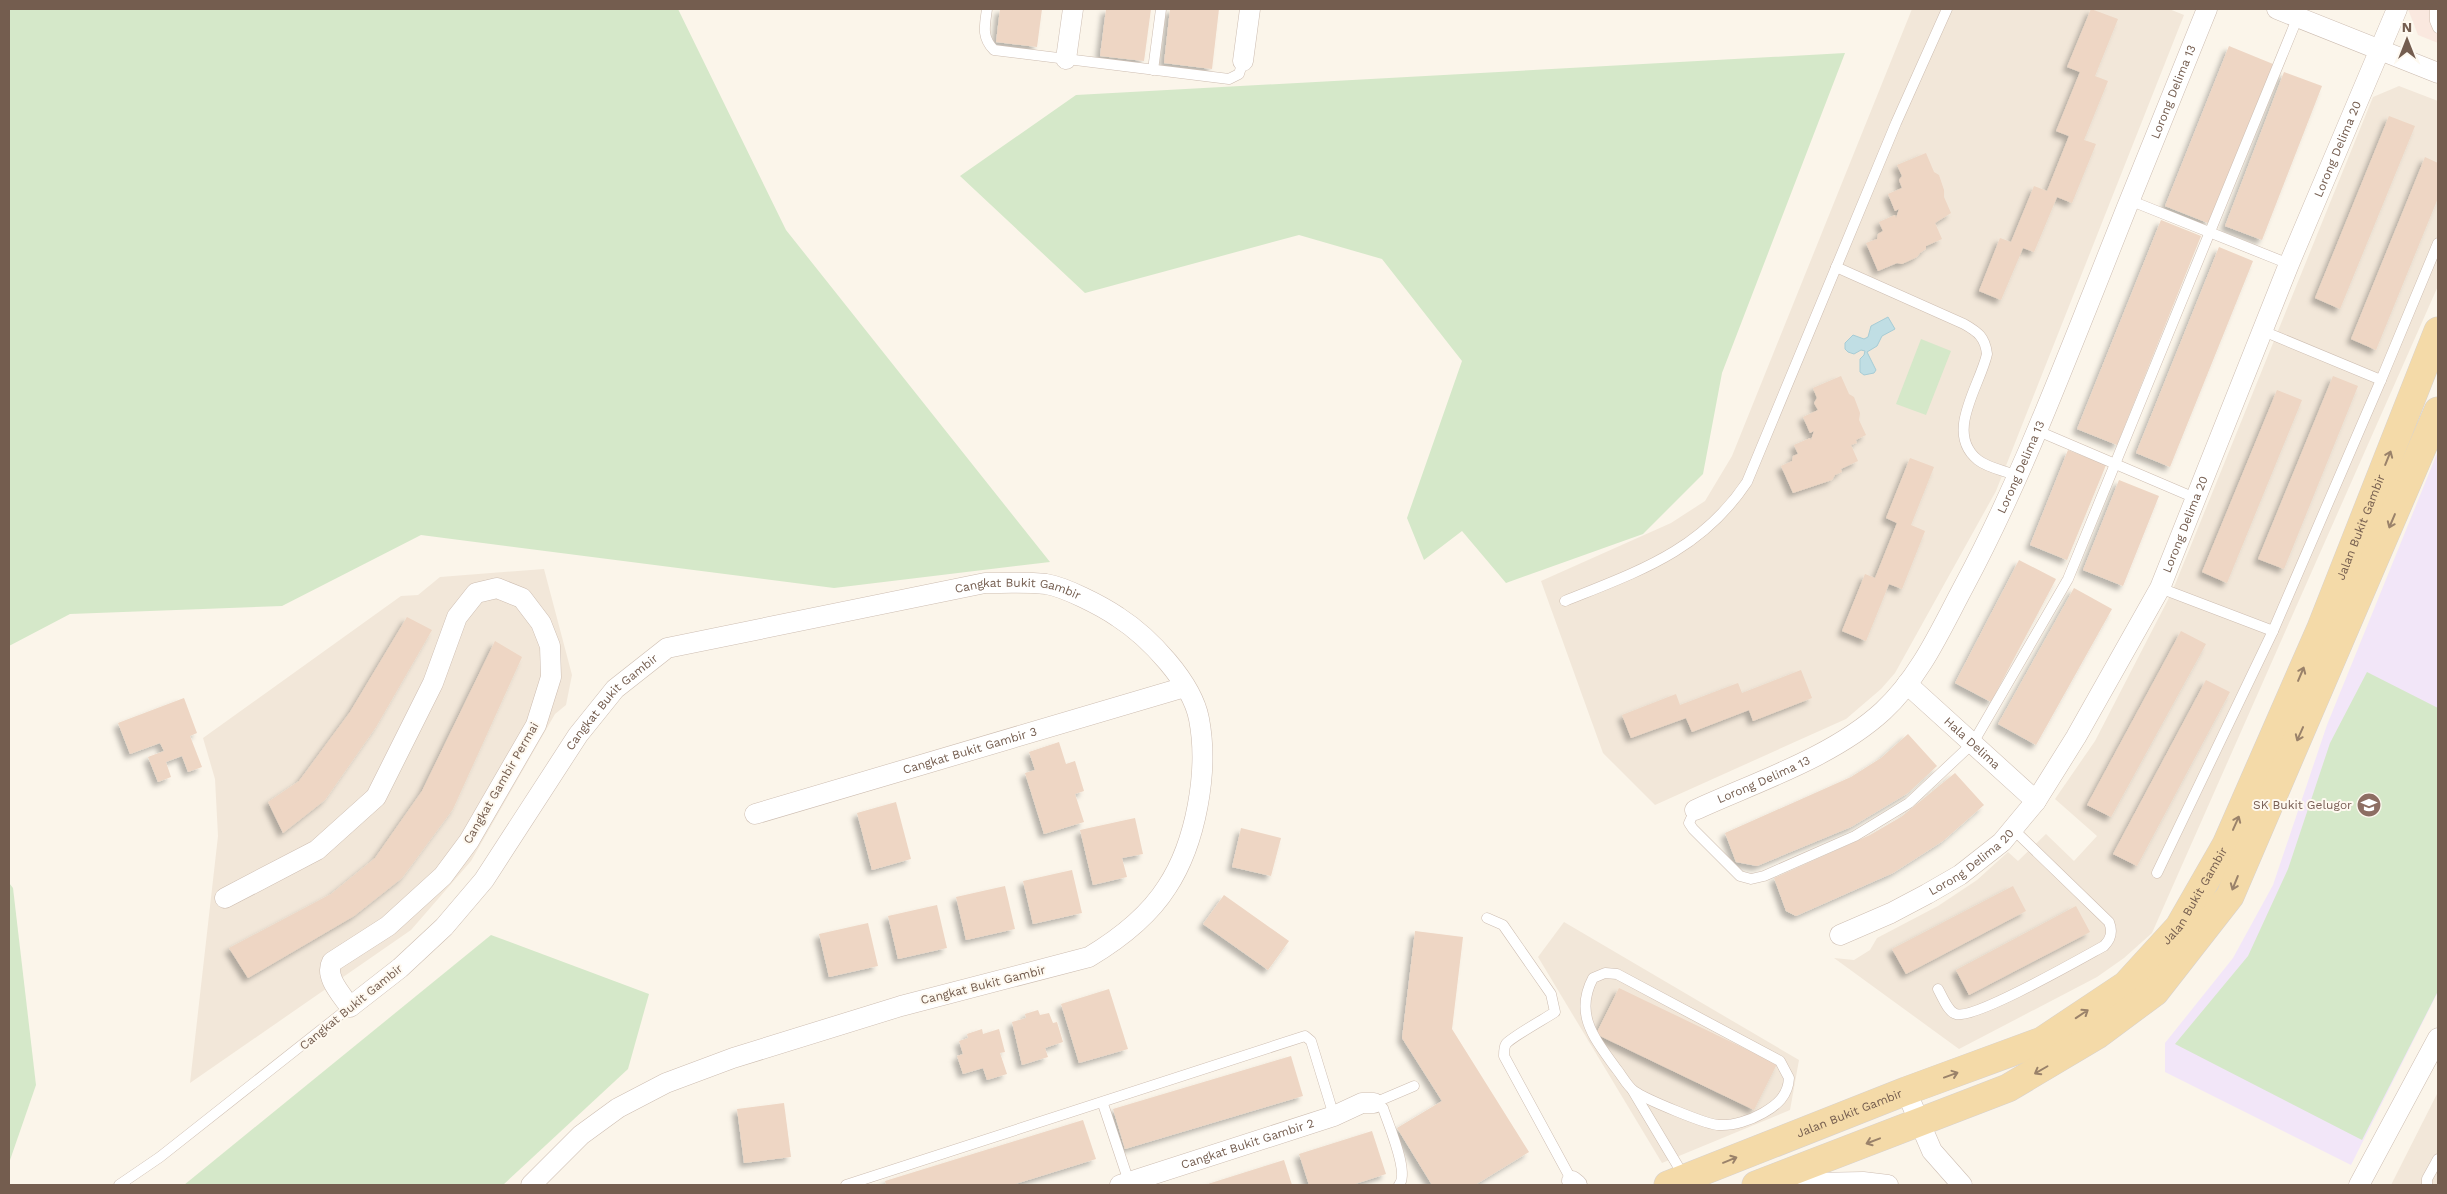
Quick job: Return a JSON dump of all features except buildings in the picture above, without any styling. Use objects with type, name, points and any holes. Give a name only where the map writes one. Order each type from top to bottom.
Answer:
[{"type":"main road","name":"Jalan Bukit Gambir","points":[[1676,1182],[2042,1041],[2126,984],[2179,927],[2226,845],[2321,628],[2438,331]]},
{"type":"main road","name":"Jalan Bukit Gambir","points":[[1757,1185],[2008,1088],[2097,1035],[2155,992],[2230,896],[2438,411]]},
{"type":"street","points":[[1066,59],[1072,9]]},
{"type":"street","points":[[1243,62],[1250,9]]},
{"type":"street","name":"Lorong Delima 13","points":[[1694,810],[1839,742],[1885,709],[1907,684],[1926,656],[1985,547],[2038,431],[2207,9]]},
{"type":"street","points":[[2277,9],[2300,13],[2380,50],[2438,73]]},
{"type":"street","name":"Lorong Delima 20","points":[[1840,935],[1891,913],[1960,875],[2002,842],[2014,830],[2036,801],[2076,737],[2160,588],[2289,264],[2397,9]]},
{"type":"street","name":"Cangkat Bukit Gambir","points":[[350,1007],[400,968],[444,927],[484,880],[578,735],[615,689],[667,648],[985,584],[1048,584],[1105,609],[1135,628],[1160,652],[1185,687],[1199,718],[1202,781],[1190,838],[1168,887],[1135,924],[1112,943],[1088,957],[901,1006],[733,1058],[666,1083],[618,1108],[581,1135],[531,1185]]},
{"type":"street","name":"Cangkat Gambir Permai","points":[[225,898],[317,850],[376,797],[433,683],[457,618],[476,594],[496,588],[522,598],[541,623],[550,646],[551,677],[536,725],[469,841],[443,876],[388,926],[332,962],[329,967],[331,977],[350,1007]]},
{"type":"street","name":"Hala Delima","points":[[1907,684],[2036,801]]},
{"type":"street","name":"Cangkat Bukit Gambir 3","points":[[755,814],[1185,687]]},
{"type":"street","points":[[2359,1185],[2438,1038]]},
{"type":"street","points":[[1906,1092],[1932,1151],[1962,1185]]},
{"type":"street","name":"Cangkat Bukit Gambir 2","points":[[1126,1184],[1334,1116],[1362,1103],[1374,1103]]},
{"type":"street","points":[[1757,1185],[1863,1182],[1888,1185]]},
{"type":"lane","points":[[987,9],[984,32],[988,44],[994,50],[1230,79],[1240,74],[1243,62]]},
{"type":"lane","points":[[1153,70],[1161,9]]},
{"type":"lane","points":[[1566,601],[1637,572],[1681,549],[1701,535],[1731,506],[1747,482],[1836,267],[1947,9]]},
{"type":"lane","points":[[2435,9],[2435,21],[2438,28]]},
{"type":"lane","points":[[1694,810],[1689,823],[1693,829],[1740,876],[1751,879],[1764,876],[1855,836],[1909,803],[1973,744],[2068,579],[2300,13]]},
{"type":"lane","points":[[2129,200],[2289,264]]},
{"type":"lane","points":[[2157,873],[2273,631],[2438,243]]},
{"type":"lane","points":[[1836,267],[1964,324],[1980,334],[1986,342],[1987,354],[1963,424],[1963,438],[1967,449],[1979,462],[2017,476]]},
{"type":"lane","points":[[2263,331],[2381,380]]},
{"type":"lane","points":[[2038,431],[2195,498]]},
{"type":"lane","points":[[2160,588],[2273,631]]},
{"type":"lane","points":[[1938,989],[1951,1011],[1956,1014],[1966,1014],[2014,994],[2104,946],[2109,941],[2112,928],[2109,922],[2014,830]]},
{"type":"lane","points":[[1487,918],[1503,925],[1512,936],[1551,994],[1555,1004],[1555,1012],[1532,1028],[1510,1039],[1505,1045],[1504,1056],[1574,1184]]},
{"type":"lane","points":[[1633,1090],[1702,1121],[1721,1126],[1752,1119],[1774,1107],[1784,1096],[1789,1078],[1780,1061],[1617,974],[1606,973],[1593,978],[1585,993],[1584,1008],[1589,1026],[1598,1044],[1633,1090],[1676,1182]]},
{"type":"lane","name":"Cangkat Bukit Gambir","points":[[119,1185],[160,1157],[350,1007]]},
{"type":"lane","points":[[846,1185],[875,1181],[1305,1036],[1311,1041],[1334,1116]]},
{"type":"lane","points":[[1374,1103],[1414,1086]]},
{"type":"lane","points":[[1374,1103],[1383,1108],[1401,1162],[1403,1175],[1399,1185]]},
{"type":"lane","points":[[1103,1104],[1126,1184]]},
{"type":"lane","points":[[2427,1185],[2438,1158]]},
{"type":"shaded area","points":[[1912,9],[2169,9],[2184,15],[1996,491],[1895,673],[1881,689],[1846,719],[1655,805],[1603,753],[1541,581],[1671,523],[1705,501],[1732,456]]},
{"type":"shaded area","points":[[2408,9],[2438,9],[2438,43],[2418,35]]},
{"type":"shaded area","points":[[2399,86],[2438,101],[2438,286],[2152,933],[2124,958],[2097,977],[1959,1049],[1834,958],[1854,960],[1870,950],[1877,938],[1938,906],[1977,880],[2008,852],[2018,861],[2046,834],[2074,861],[2097,836],[2055,799],[2095,741],[2172,592],[2373,97]]},
{"type":"shaded area","name":"SK Bukit Gelugor","points":[[2438,451],[2438,992],[2351,1165],[2165,1072],[2165,1043],[2233,958],[2273,885],[2327,725]]},
{"type":"shaded area","points":[[544,569],[572,675],[566,705],[555,714],[471,861],[411,930],[190,1083],[218,836],[215,779],[203,738],[401,596],[418,595],[440,577]]},
{"type":"shaded area","points":[[1564,922],[1799,1060],[1790,1110],[1662,1163],[1538,957]]},
{"type":"shaded area","points":[[2438,1092],[2438,1185],[2391,1185]]},
{"type":"green space","points":[[9,9],[678,9],[786,230],[1050,562],[834,588],[421,535],[282,606],[70,614],[9,646]]},
{"type":"green space","points":[[1845,53],[1722,373],[1703,474],[1643,534],[1506,583],[1462,531],[1424,560],[1407,518],[1462,361],[1382,259],[1299,235],[1085,293],[960,176],[1076,95]]},
{"type":"green space","points":[[1921,339],[1951,351],[1926,415],[1896,404]]},
{"type":"green space","name":"SK Bukit Gelugor","points":[[2367,672],[2438,708],[2438,991],[2362,1140],[2175,1044],[2248,956],[2288,869],[2330,743]]},
{"type":"green space","points":[[9,883],[13,888],[36,1085],[9,1163]]},
{"type":"green space","points":[[491,935],[649,994],[628,1069],[503,1185],[184,1185]]},
{"type":"water","points":[[1888,317],[1895,329],[1882,336],[1877,346],[1867,352],[1876,370],[1874,373],[1864,375],[1860,372],[1860,359],[1865,351],[1861,350],[1854,354],[1848,352],[1845,349],[1845,343],[1853,335],[1864,339],[1868,337],[1871,326]]},
{"type":"place","name":"SK Bukit Gelugor","points":[[2369,805]]}]
